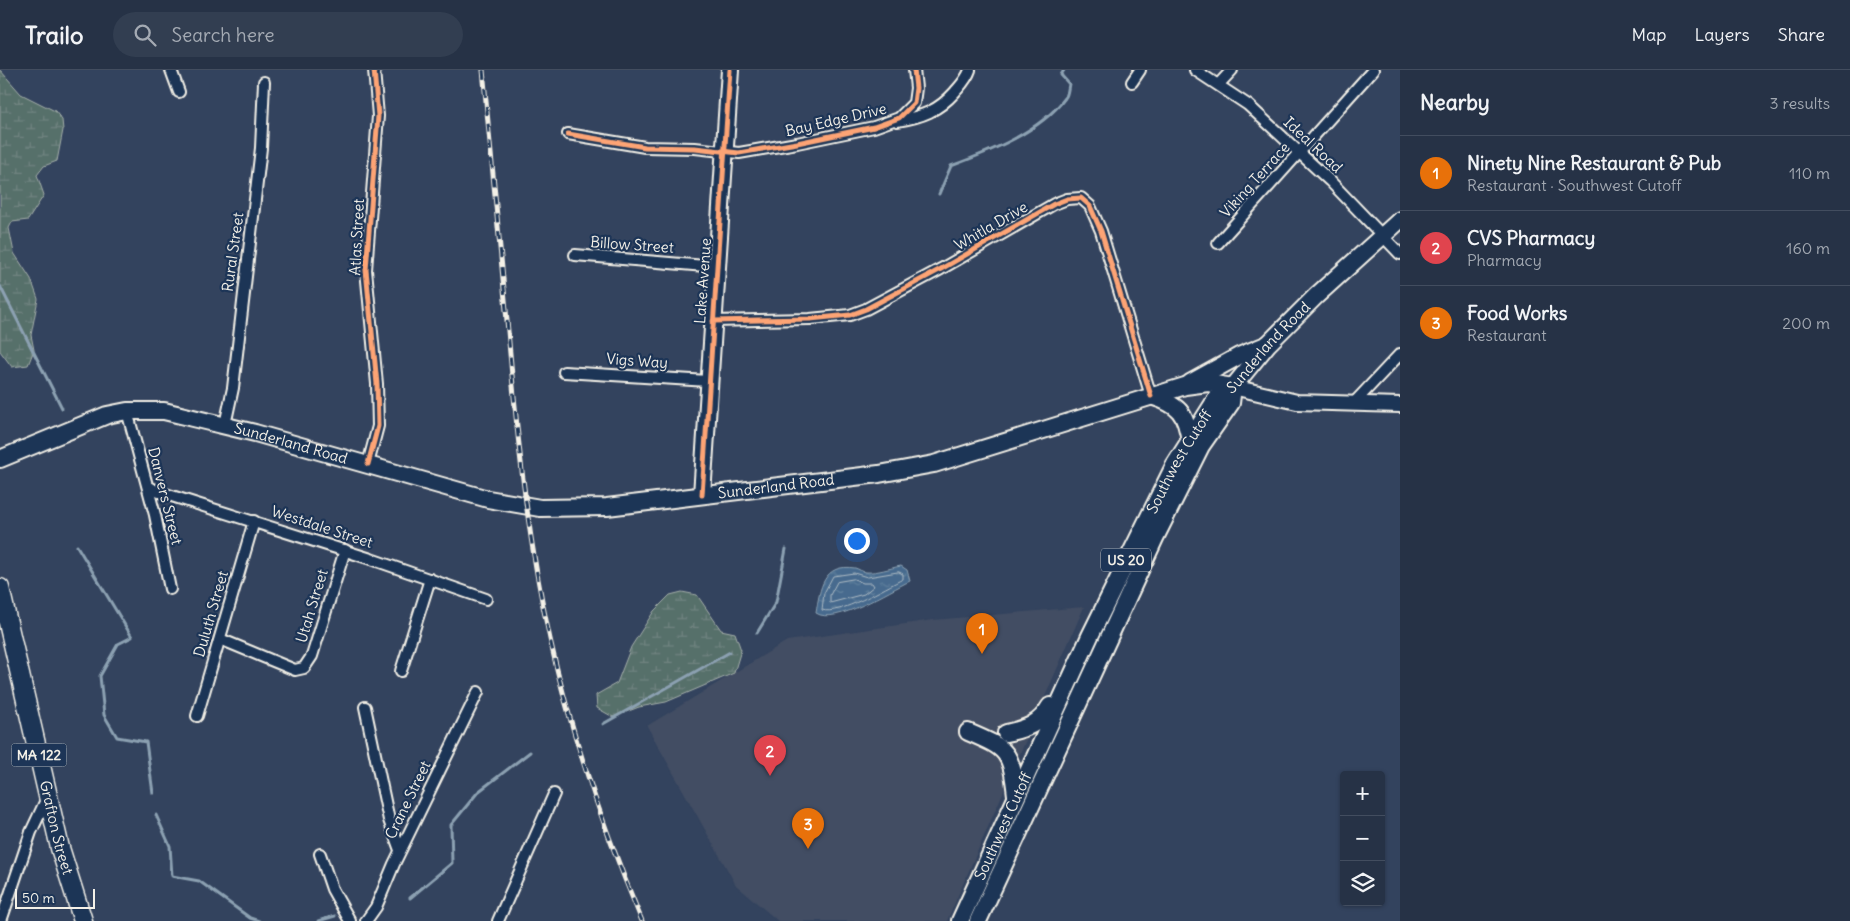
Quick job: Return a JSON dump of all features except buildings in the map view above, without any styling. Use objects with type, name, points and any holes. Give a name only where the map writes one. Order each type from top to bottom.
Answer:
[{"type":"highway","name":"Grafton Street","points":[[0,591],[3,616],[60,848],[83,921]]},
{"type":"main road","name":"Lake Avenue","points":[[702,495],[708,381],[730,70]]},
{"type":"main road","name":"Sunderland Road","points":[[0,459],[98,418],[127,411],[164,412],[226,425],[488,499],[540,508],[607,507],[879,474],[934,464],[1185,386],[1208,384],[1234,387],[1268,344],[1382,234],[1400,220]]},
{"type":"main road","points":[[1185,386],[1239,356],[1268,344]]},
{"type":"main road","name":"Southwest Cutoff","points":[[960,921],[1083,650],[1163,487],[1218,396],[1234,387]]},
{"type":"main road","name":"Southwest Cutoff","points":[[978,921],[1155,538],[1201,446],[1231,403],[1234,387]]},
{"type":"main road","points":[[1151,396],[1178,408],[1185,420],[1190,442]]},
{"type":"main road","points":[[1006,733],[1025,729],[1035,724],[1046,714],[1083,650]]},
{"type":"main road","points":[[968,732],[1000,746],[1007,754],[1013,768],[1016,796]]},
{"type":"street","points":[[170,70],[179,92]]},
{"type":"street","name":"Atlas Street","points":[[368,464],[376,440],[378,418],[366,270],[378,116],[374,70]]},
{"type":"street","name":"Bay Edge Drive","points":[[568,134],[645,147],[725,150],[739,153],[788,145],[889,122],[899,118],[914,103],[916,88],[914,70]]},
{"type":"street","points":[[889,122],[919,118],[934,112],[965,81],[970,70]]},
{"type":"street","points":[[1132,82],[1140,70]]},
{"type":"street","name":"Ideal Road","points":[[1195,70],[1219,84],[1248,105],[1382,234],[1400,254]]},
{"type":"street","points":[[1219,84],[1232,70]]},
{"type":"street","name":"Viking Terrace","points":[[1218,243],[1373,70]]},
{"type":"street","name":"Rural Street","points":[[226,425],[260,157],[264,82]]},
{"type":"street","name":"Whitla Drive","points":[[712,321],[810,319],[850,315],[866,309],[942,269],[1054,204],[1067,199],[1081,198],[1090,206],[1101,231],[1151,396]]},
{"type":"street","name":"Billow Street","points":[[575,256],[717,267]]},
{"type":"street","points":[[1353,404],[1400,354]]},
{"type":"street","name":"Vigs Way","points":[[564,372],[708,381]]},
{"type":"street","points":[[1234,387],[1297,402],[1400,405]]},
{"type":"street","name":"Danvers Street","points":[[127,411],[148,486],[170,589]]},
{"type":"street","name":"Westdale Street","points":[[148,486],[156,491],[345,550],[486,600]]},
{"type":"street","name":"Duluth Street","points":[[197,716],[254,521]]},
{"type":"street","name":"Utah Street","points":[[220,638],[295,670],[304,668],[312,656],[345,550]]},
{"type":"street","points":[[400,672],[430,579]]},
{"type":"street","name":"Crane Street","points":[[366,921],[376,907],[400,850],[478,692]]},
{"type":"street","points":[[365,707],[389,820],[400,850]]},
{"type":"street","points":[[498,921],[554,794]]},
{"type":"street","points":[[1,921],[31,832],[48,796]]},
{"type":"street","points":[[320,854],[332,889],[350,921]]},
{"type":"shaded area","points":[[1084,607],[947,921],[778,921],[736,885],[647,726],[787,641],[933,620]]},
{"type":"green space","points":[[0,70],[21,94],[55,111],[62,120],[63,130],[57,161],[44,166],[37,175],[44,195],[28,220],[12,222],[9,228],[14,253],[31,279],[38,299],[31,335],[34,350],[28,365],[12,367],[0,351]]},
{"type":"green space","points":[[682,592],[697,595],[721,630],[735,633],[741,650],[734,673],[666,702],[639,707],[613,717],[597,708],[596,695],[617,683],[631,647],[654,611],[670,595]]},
{"type":"water","points":[[901,566],[907,570],[910,581],[849,611],[825,616],[816,613],[819,595],[825,579],[836,569],[844,567],[870,572]]},
{"type":"waterway","points":[[939,194],[951,166],[1013,140],[1042,121],[1054,110],[1067,93],[1069,84],[1061,75],[1064,70]]},
{"type":"waterway","points":[[0,286],[62,408]]},
{"type":"waterway","points":[[77,546],[132,637],[118,644],[100,676],[104,715],[117,737],[146,742],[153,793]]},
{"type":"waterway","points":[[757,633],[776,602],[786,549]]},
{"type":"waterway","points":[[603,724],[730,652]]},
{"type":"waterway","points":[[410,898],[452,863],[451,825],[478,792],[530,752]]},
{"type":"waterway","points":[[156,815],[170,846],[172,876],[199,881],[250,918],[259,921]]},
{"type":"waterway","points":[[318,921],[335,916]]},
{"type":"railway","points":[[483,70],[519,447],[542,601],[558,675],[578,746],[602,817],[642,921]]},
{"type":"cycle path","points":[[368,464],[378,426],[377,384],[366,270],[378,116],[374,70]]},
{"type":"cycle path","points":[[702,495],[730,70]]},
{"type":"cycle path","points":[[568,134],[645,147],[695,148],[739,153],[797,143],[874,127],[899,118],[914,103],[916,88],[914,70]]},
{"type":"cycle path","points":[[713,321],[810,319],[850,315],[866,309],[941,269],[1054,204],[1067,199],[1081,198],[1090,206],[1101,231],[1151,396]]},
{"type":"place","name":"Ninety Nine Restaurant & Pub","points":[[982,654]]},
{"type":"place","name":"CVS Pharmacy","points":[[770,776]]},
{"type":"place","name":"Food Works","points":[[808,849]]}]
